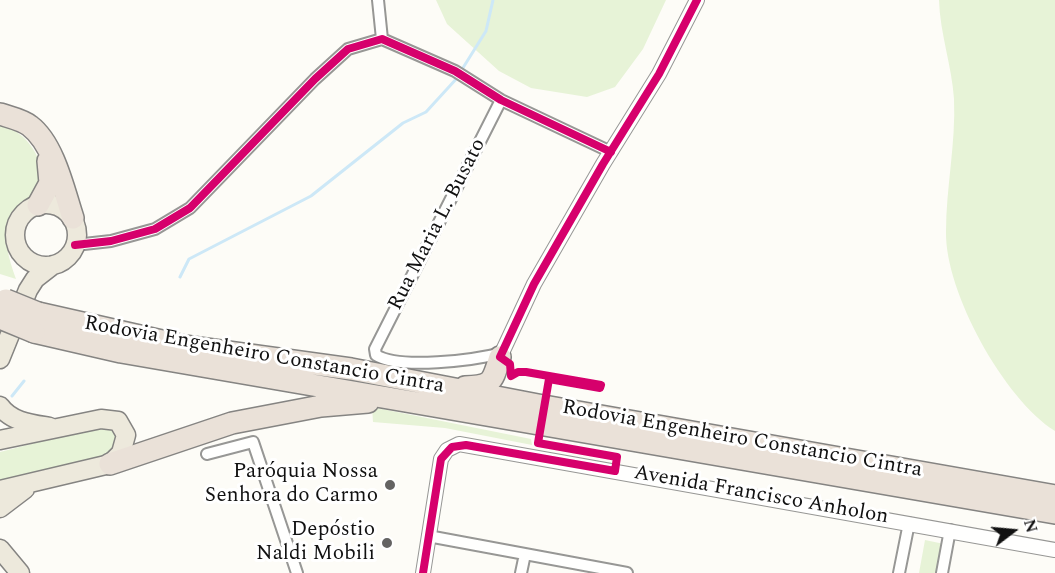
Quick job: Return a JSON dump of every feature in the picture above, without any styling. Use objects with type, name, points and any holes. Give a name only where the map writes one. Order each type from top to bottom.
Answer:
[{"type":"highway","points":[[0,114],[30,125],[47,148],[73,218]]},
{"type":"highway","points":[[38,205],[50,183],[47,148]]},
{"type":"highway","points":[[2,304],[36,322]]},
{"type":"highway","name":"Rodovia Engenheiro Constancio Cintra","points":[[36,322],[184,346],[351,369],[538,405],[1055,496]]},
{"type":"highway","name":"Rodovia Engenheiro Constancio Cintra","points":[[36,322],[122,352],[1055,513]]},
{"type":"highway","points":[[431,384],[485,386],[491,382],[501,355]]},
{"type":"highway","points":[[501,355],[503,378],[513,390],[538,405]]},
{"type":"highway","points":[[110,465],[232,423],[321,406],[397,400]]},
{"type":"main road","points":[[0,359],[27,290],[35,279],[53,265],[64,261],[75,245],[77,237],[73,218],[57,206],[38,205],[21,216],[15,236],[27,290]]},
{"type":"main road","points":[[17,246],[29,261],[37,265],[53,265]]},
{"type":"main road","points":[[0,406],[6,414],[20,421],[61,428]]},
{"type":"main road","points":[[0,440],[101,419],[118,421],[126,435],[126,444],[110,465],[0,490]]},
{"type":"main road","points":[[0,508],[10,498],[36,481]]},
{"type":"main road","points":[[0,549],[20,573]]},
{"type":"street","points":[[378,0],[382,39]]},
{"type":"street","points":[[501,355],[534,284],[610,152],[659,74],[697,0]]},
{"type":"street","points":[[75,245],[111,241],[155,229],[189,208],[348,49],[382,39],[460,74],[501,100],[610,152]]},
{"type":"street","name":"Rua Maria L. Busato","points":[[501,100],[375,349],[376,355],[384,360],[413,363],[501,355]]},
{"type":"street","points":[[207,454],[253,442],[297,573]]},
{"type":"street","name":"Avenida Francisco Anholon","points":[[429,536],[441,459],[452,447],[466,445],[1055,549]]},
{"type":"street","points":[[899,573],[909,523]]},
{"type":"street","points":[[942,573],[950,530]]},
{"type":"street","points":[[423,573],[429,536],[620,572]]},
{"type":"street","points":[[521,573],[525,554]]},
{"type":"green space","points":[[436,0],[666,0],[643,49],[615,87],[587,97],[531,88],[499,71],[447,24]]},
{"type":"green space","points":[[939,0],[1055,0],[1055,431],[1036,416],[1016,395],[998,370],[981,342],[955,284],[948,256],[946,232],[954,132],[954,99]]},
{"type":"green space","points":[[0,125],[19,134],[27,141],[38,158],[41,168],[41,189],[18,209],[8,228],[8,250],[16,279],[0,274]]},
{"type":"green space","points":[[372,407],[531,439],[532,445],[445,428],[373,422]]},
{"type":"green space","points":[[101,426],[114,428],[119,444],[111,454],[0,482],[0,452]]},
{"type":"green space","points":[[925,540],[944,544],[939,573],[919,573]]},
{"type":"waterway","points":[[461,71],[486,31],[493,0]]},
{"type":"waterway","points":[[180,277],[189,259],[311,196],[403,123],[426,112],[458,77]]},
{"type":"waterway","points":[[12,396],[24,381]]},
{"type":"cycle path","points":[[423,573],[441,459],[452,447],[466,445],[615,471],[617,457],[538,443],[549,379],[600,388],[601,385],[526,372],[518,372],[511,376],[510,364],[500,357],[534,284],[603,164],[659,74],[697,0]]},
{"type":"cycle path","points":[[75,245],[111,241],[155,229],[190,208],[315,79],[348,49],[382,39],[455,71],[501,100],[611,152]]},
{"type":"place","name":"Paróquia Nossa Senhora do Carmo","points":[[390,485]]},
{"type":"place","name":"Depóstio Naldi Mobili","points":[[387,543]]}]
